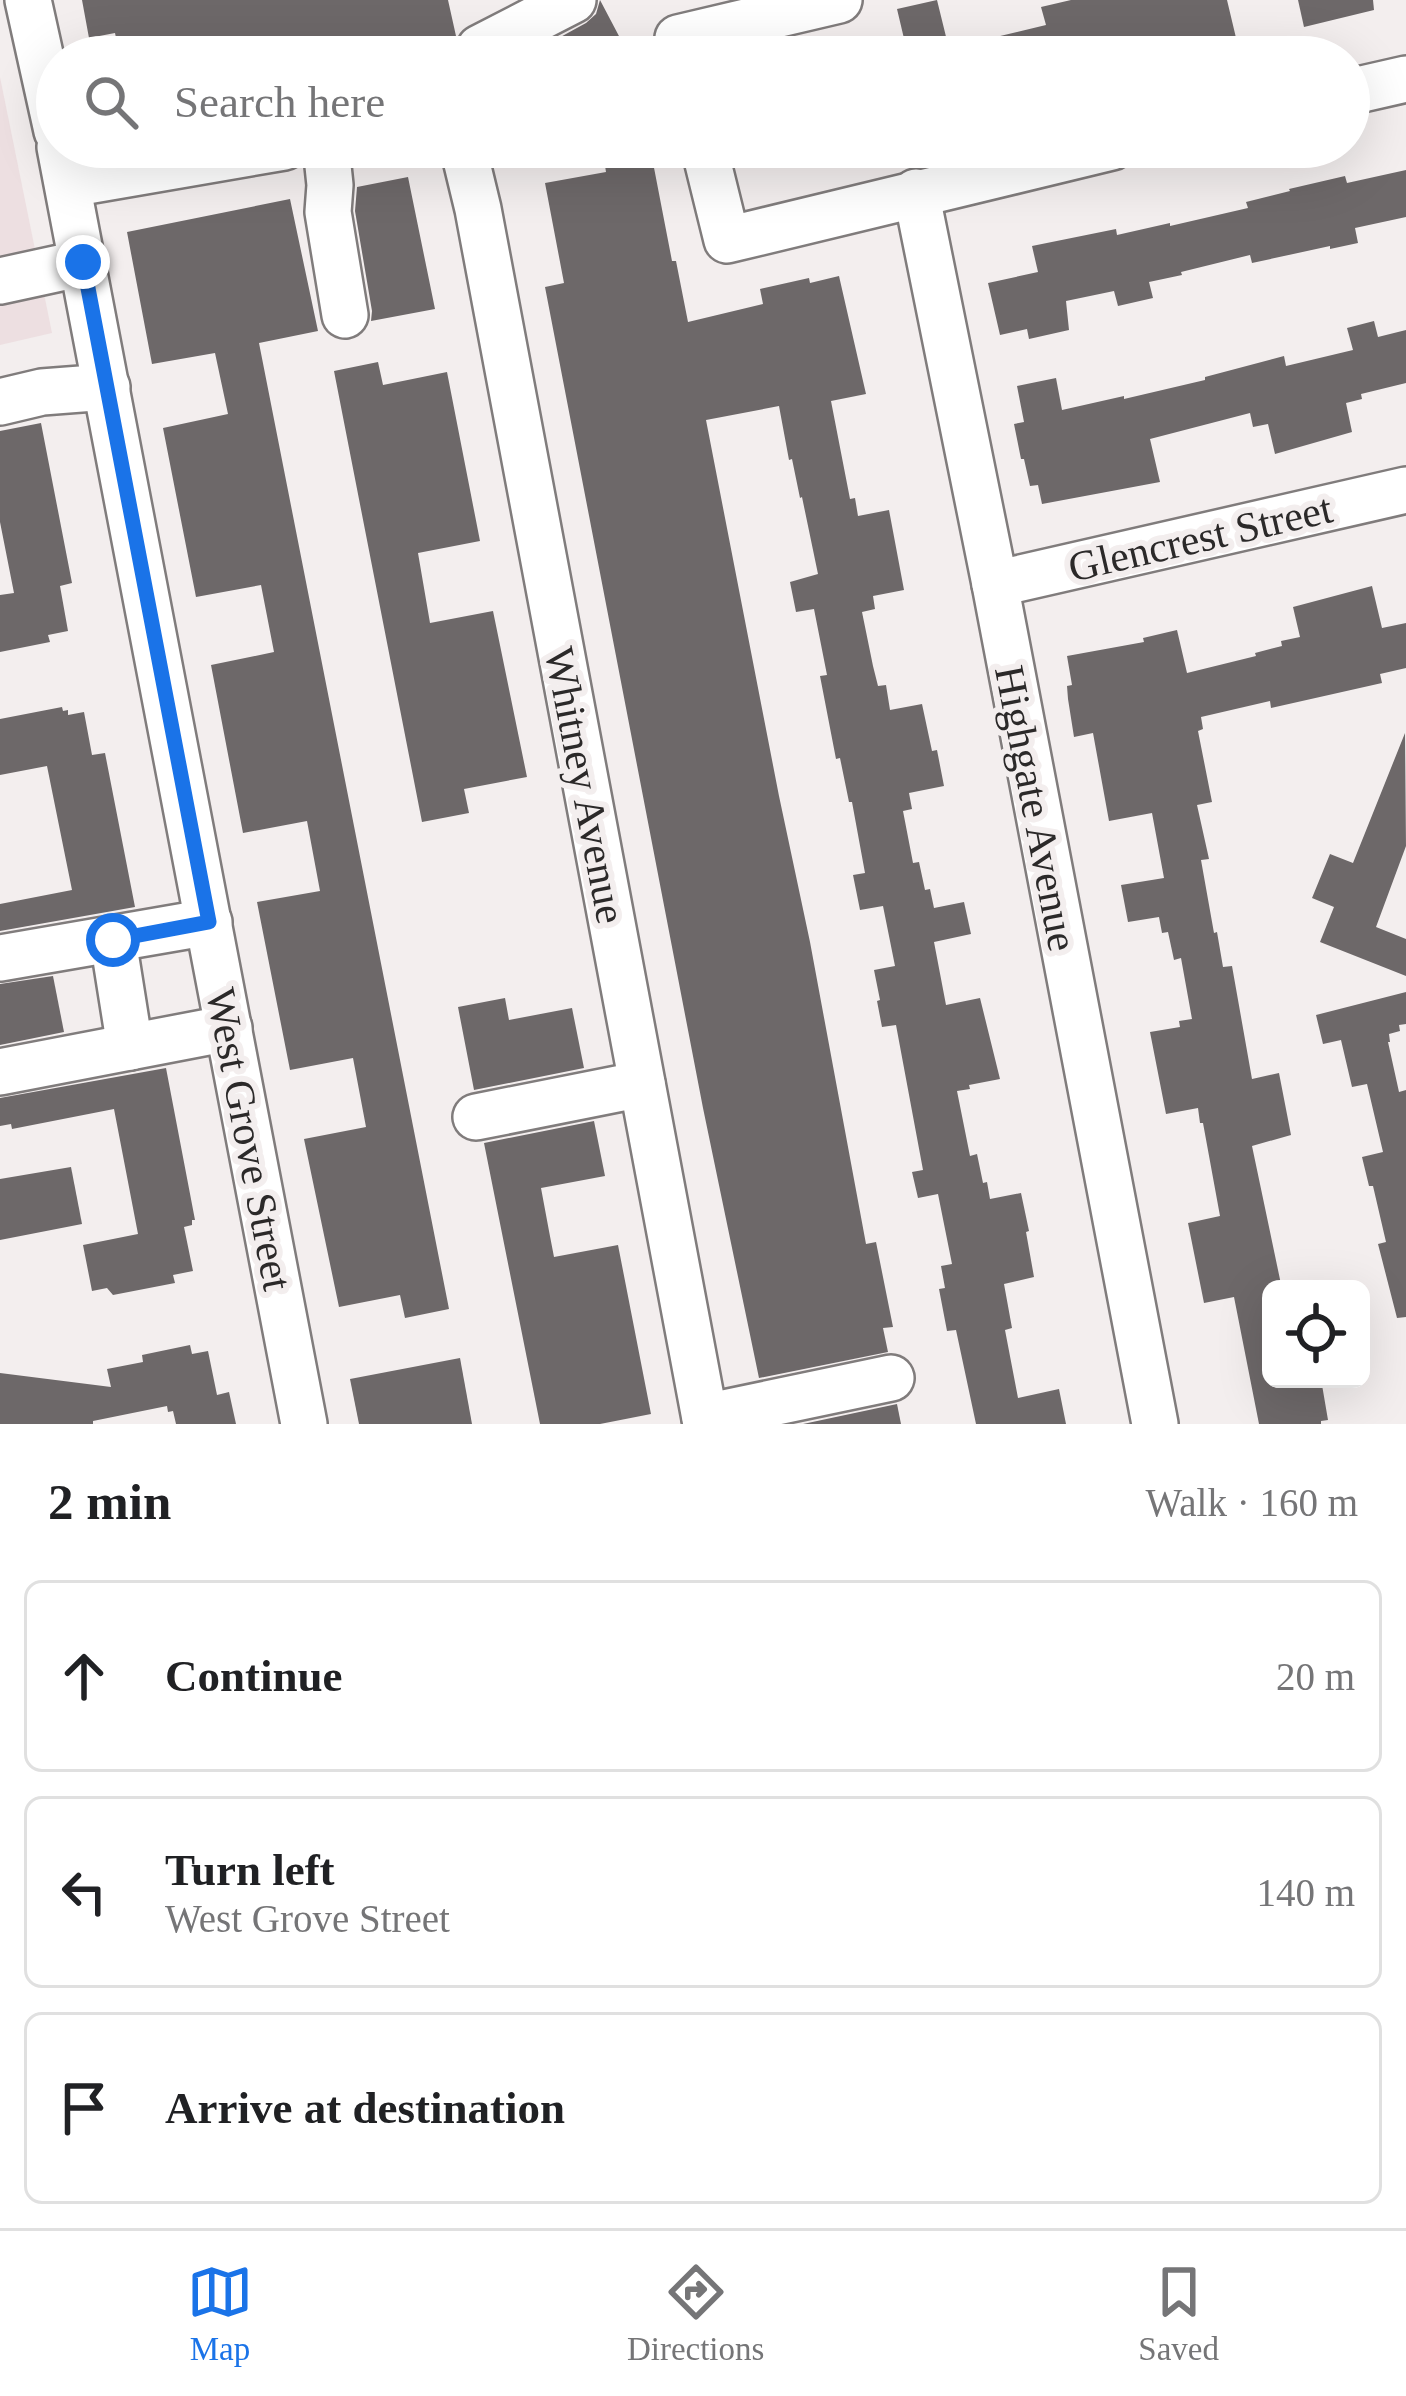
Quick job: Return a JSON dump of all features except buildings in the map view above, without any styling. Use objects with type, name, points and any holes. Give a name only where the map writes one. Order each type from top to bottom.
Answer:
[{"type":"street","points":[[28,0],[36,36]]},
{"type":"street","points":[[503,36],[573,0]]},
{"type":"street","points":[[686,36],[839,0]]},
{"type":"street","points":[[1370,87],[1406,79]]},
{"type":"street","name":"West Grove Street","points":[[65,168],[304,1424]]},
{"type":"street","points":[[328,168],[328,212],[345,315]]},
{"type":"street","name":"Whitney Avenue","points":[[468,168],[706,1421]]},
{"type":"street","points":[[709,168],[727,240],[1021,168]]},
{"type":"street","name":"Highgate Avenue","points":[[916,192],[1155,1424]]},
{"type":"street","points":[[0,281],[83,262]]},
{"type":"street","points":[[0,402],[42,392],[107,387]]},
{"type":"street","name":"Glencrest Street","points":[[995,584],[1406,490]]},
{"type":"street","points":[[0,958],[209,922]]},
{"type":"street","points":[[113,940],[130,1047]]},
{"type":"street","points":[[0,1072],[229,1028]]},
{"type":"street","points":[[476,1117],[642,1084]]},
{"type":"street","points":[[706,1421],[891,1378]]},
{"type":"shaded area","points":[[0,77],[52,333],[0,345]]},
{"type":"route","points":[[83,262],[209,922],[113,940]]}]
